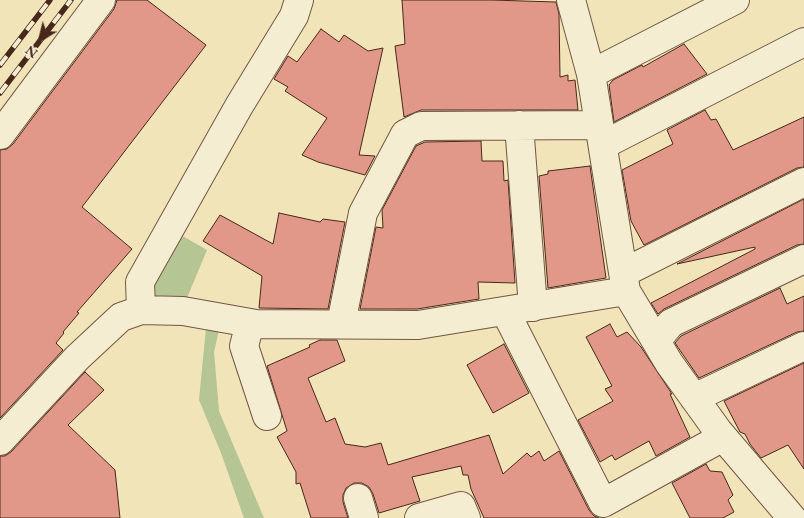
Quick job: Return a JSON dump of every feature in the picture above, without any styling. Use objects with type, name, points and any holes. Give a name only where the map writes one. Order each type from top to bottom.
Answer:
[{"type":"street","points":[[0,135],[101,0]]},
{"type":"street","points":[[141,310],[140,282],[240,106],[294,16],[299,0]]},
{"type":"street","points":[[571,0],[591,74],[625,282],[669,363],[723,437],[792,518]]},
{"type":"street","points":[[591,74],[735,0]]},
{"type":"street","points":[[341,324],[363,212],[405,134],[421,126],[518,125],[601,135],[804,42]]},
{"type":"street","points":[[518,125],[533,307]]},
{"type":"street","points":[[0,441],[78,358],[121,317],[141,310],[183,311],[250,323],[418,325],[533,307],[625,282],[804,182]]},
{"type":"street","points":[[656,341],[671,323],[804,259]]},
{"type":"street","points":[[505,311],[603,503],[723,437]]},
{"type":"street","points":[[250,323],[244,346],[267,416]]},
{"type":"street","points":[[694,398],[804,346]]},
{"type":"street","points":[[419,518],[461,506],[466,518]]},
{"type":"green space","points":[[179,234],[207,250],[184,305],[149,295]]},
{"type":"green space","points":[[206,328],[219,330],[214,352],[219,411],[264,518],[244,518],[221,453],[199,400]]},
{"type":"building","points":[[117,0],[147,0],[206,45],[82,207],[132,249],[77,312],[79,313],[63,332],[56,343],[63,350],[0,418],[0,150],[7,149],[13,144],[114,9]]},
{"type":"building","points":[[402,0],[556,2],[559,14],[560,77],[568,75],[568,81],[575,80],[578,110],[421,110],[404,117],[395,46],[405,44]]},
{"type":"building","points":[[321,29],[339,42],[344,35],[368,51],[383,48],[359,155],[375,156],[365,175],[318,162],[302,155],[327,118],[285,91],[288,87],[274,79],[288,56],[297,62]]},
{"type":"building","points":[[684,44],[707,74],[614,122],[609,85],[613,80],[642,65],[643,67]]},
{"type":"building","points":[[705,110],[711,120],[716,119],[733,150],[804,117],[804,167],[797,168],[644,245],[631,221],[622,170],[673,144],[667,130]]},
{"type":"building","points":[[481,141],[482,161],[503,161],[504,181],[508,180],[515,283],[478,282],[479,299],[417,309],[360,309],[376,227],[383,228],[382,210],[416,146],[425,142]]},
{"type":"building","points":[[590,166],[606,278],[548,288],[539,176],[548,174],[548,171]]},
{"type":"building","points":[[804,199],[804,244],[797,245],[664,309],[658,314],[651,303],[755,249],[755,247],[677,264]]},
{"type":"building","points":[[279,213],[320,222],[323,219],[345,222],[328,309],[259,308],[262,276],[203,241],[220,215],[273,244]]},
{"type":"building","points":[[780,288],[787,304],[804,296],[804,331],[797,332],[699,378],[675,343],[681,336]]},
{"type":"building","points":[[610,324],[617,337],[627,332],[641,347],[672,394],[670,394],[690,437],[656,456],[649,441],[615,460],[612,455],[600,462],[578,420],[613,401],[605,389],[612,386],[586,337]]},
{"type":"building","points":[[320,340],[337,340],[345,361],[308,378],[326,422],[335,418],[345,444],[365,447],[381,443],[388,465],[489,435],[503,474],[527,453],[531,457],[539,451],[544,461],[559,451],[589,510],[594,516],[599,518],[484,518],[471,489],[468,475],[463,475],[461,466],[412,477],[420,501],[379,513],[369,487],[362,483],[354,483],[346,488],[343,495],[348,518],[311,518],[300,483],[296,484],[296,472],[277,437],[287,431],[267,366],[310,347],[309,345]]},
{"type":"building","points":[[504,344],[529,393],[493,413],[467,365]]},
{"type":"building","points":[[804,363],[804,469],[788,445],[761,458],[745,434],[740,432],[724,401]]},
{"type":"building","points":[[85,372],[104,390],[68,425],[115,470],[120,518],[0,518],[0,456],[5,456],[11,452]]},
{"type":"building","points":[[706,464],[710,471],[722,472],[733,495],[728,500],[734,512],[723,518],[690,518],[672,483]]},
{"type":"railway","points":[[0,65],[50,0]]},
{"type":"railway","points":[[0,93],[71,0]]}]
